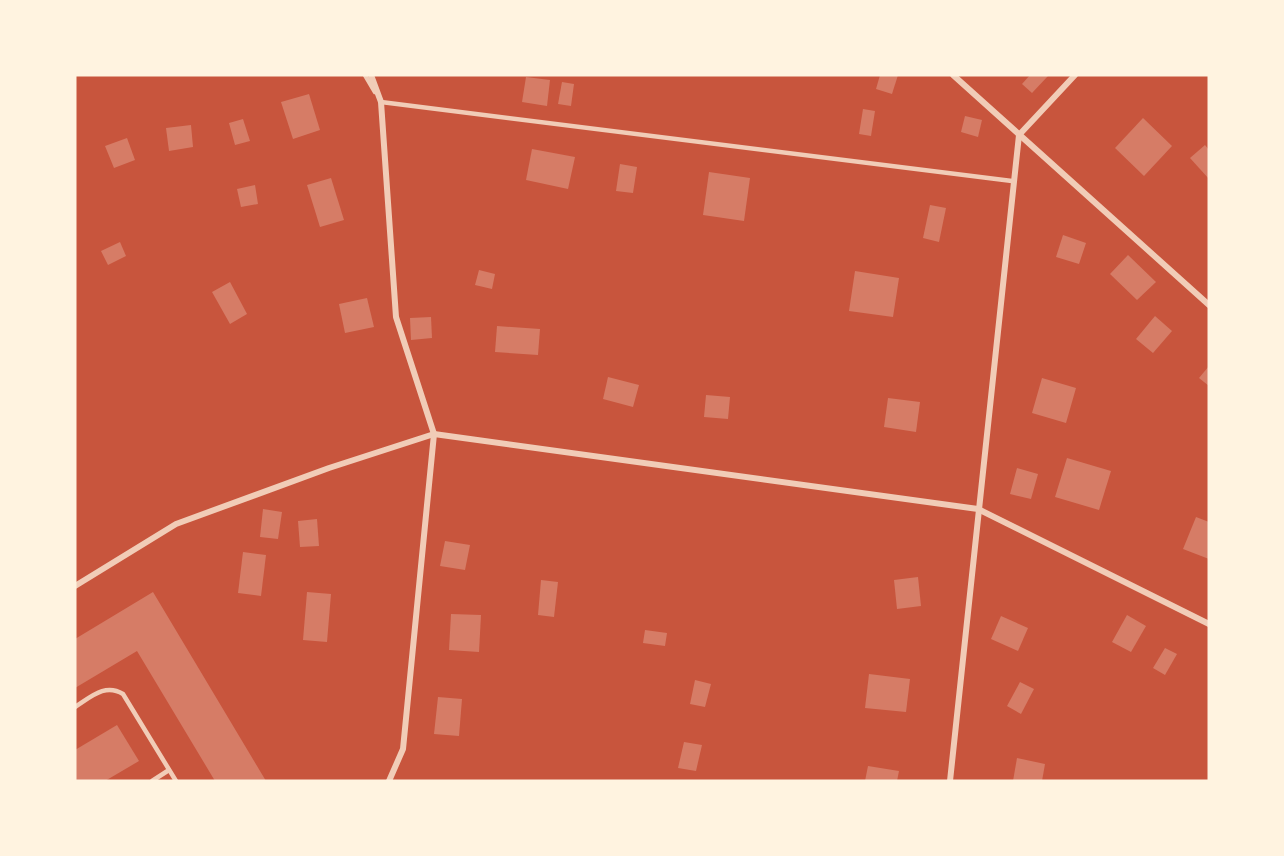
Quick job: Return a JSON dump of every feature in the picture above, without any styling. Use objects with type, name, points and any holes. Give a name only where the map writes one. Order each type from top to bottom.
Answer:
[{"type":"street","points":[[371,75],[381,102],[396,317],[434,434],[403,749],[389,781]]},
{"type":"street","points":[[953,75],[1209,305]]},
{"type":"street","points":[[950,781],[1012,181],[1019,135],[1075,75]]},
{"type":"street","points":[[75,586],[176,524],[329,468],[434,434],[978,509],[1209,624]]},
{"type":"lane","points":[[365,75],[381,102],[1012,181]]},
{"type":"lane","points":[[75,707],[102,690],[114,689],[123,694],[176,781]]},
{"type":"lane","points":[[152,781],[169,770]]},
{"type":"building","points":[[880,75],[898,75],[892,94],[876,89]]},
{"type":"building","points":[[1030,75],[1048,76],[1032,93],[1022,84]]},
{"type":"building","points":[[526,77],[550,80],[547,106],[522,102]]},
{"type":"building","points":[[562,82],[574,84],[571,106],[558,104]]},
{"type":"building","points":[[309,94],[320,130],[293,139],[281,102]]},
{"type":"building","points":[[863,109],[875,111],[871,136],[859,134]]},
{"type":"building","points":[[965,116],[982,120],[978,137],[961,132]]},
{"type":"building","points":[[1143,118],[1172,146],[1144,176],[1115,148]]},
{"type":"building","points":[[243,119],[250,141],[235,145],[229,123]]},
{"type":"building","points":[[191,125],[193,147],[169,151],[166,128]]},
{"type":"building","points":[[127,138],[135,160],[114,168],[105,146]]},
{"type":"building","points":[[1205,145],[1209,150],[1209,179],[1190,158]]},
{"type":"building","points":[[532,149],[575,157],[568,189],[526,180]]},
{"type":"building","points":[[620,164],[637,167],[633,193],[616,191]]},
{"type":"building","points":[[709,172],[750,178],[744,221],[703,215]]},
{"type":"building","points":[[331,178],[344,220],[320,227],[307,185]]},
{"type":"building","points":[[255,185],[258,204],[241,207],[237,189]]},
{"type":"building","points":[[930,205],[946,208],[939,242],[923,238]]},
{"type":"building","points":[[1063,235],[1086,243],[1079,264],[1056,257]]},
{"type":"building","points":[[120,242],[126,256],[108,265],[101,251]]},
{"type":"building","points":[[1128,255],[1156,282],[1137,300],[1110,274]]},
{"type":"building","points":[[479,270],[495,274],[492,289],[475,285]]},
{"type":"building","points":[[855,271],[899,278],[893,317],[849,311]]},
{"type":"building","points":[[230,282],[247,314],[230,324],[212,292]]},
{"type":"building","points":[[367,298],[374,327],[345,333],[339,304]]},
{"type":"building","points":[[1155,316],[1172,331],[1153,353],[1136,339]]},
{"type":"building","points":[[431,317],[432,338],[411,340],[410,318]]},
{"type":"building","points":[[497,326],[540,329],[538,355],[495,352]]},
{"type":"building","points":[[1209,366],[1209,386],[1199,378]]},
{"type":"building","points":[[608,377],[639,385],[633,407],[603,399]]},
{"type":"building","points":[[1042,378],[1076,388],[1066,423],[1032,413]]},
{"type":"building","points":[[706,395],[730,397],[728,419],[704,417]]},
{"type":"building","points":[[888,398],[920,402],[916,432],[884,427]]},
{"type":"building","points":[[1067,458],[1111,471],[1099,510],[1055,497]]},
{"type":"building","points":[[1017,468],[1038,474],[1031,499],[1010,494]]},
{"type":"building","points":[[263,509],[282,512],[278,539],[260,537]]},
{"type":"building","points":[[1196,517],[1209,522],[1209,559],[1183,549]]},
{"type":"building","points":[[317,519],[319,546],[300,547],[298,521]]},
{"type":"building","points":[[445,541],[470,545],[465,570],[440,566]]},
{"type":"building","points":[[243,552],[266,555],[261,596],[238,593]]},
{"type":"building","points":[[918,577],[921,606],[897,609],[894,580]]},
{"type":"building","points":[[541,580],[558,582],[554,617],[538,615]]},
{"type":"building","points":[[153,592],[266,781],[215,781],[137,651],[75,688],[75,639]]},
{"type":"building","points":[[307,592],[331,594],[327,642],[303,640]]},
{"type":"building","points":[[451,614],[481,615],[479,652],[449,650]]},
{"type":"building","points":[[1127,615],[1146,626],[1131,652],[1112,642]]},
{"type":"building","points":[[1001,616],[1028,628],[1018,651],[991,639]]},
{"type":"building","points":[[645,630],[667,633],[665,646],[643,643]]},
{"type":"building","points":[[1165,648],[1177,654],[1165,675],[1153,668]]},
{"type":"building","points":[[869,674],[910,679],[906,712],[865,708]]},
{"type":"building","points":[[695,680],[711,684],[705,707],[690,704]]},
{"type":"building","points":[[1020,682],[1034,689],[1021,714],[1007,706]]},
{"type":"building","points":[[438,697],[462,699],[459,736],[434,734]]},
{"type":"building","points":[[117,725],[139,761],[105,781],[75,781],[75,750]]},
{"type":"building","points":[[684,742],[702,745],[696,771],[678,768]]},
{"type":"building","points":[[1017,758],[1045,764],[1042,781],[1013,781]]},
{"type":"building","points":[[868,766],[899,771],[897,781],[865,781]]}]
